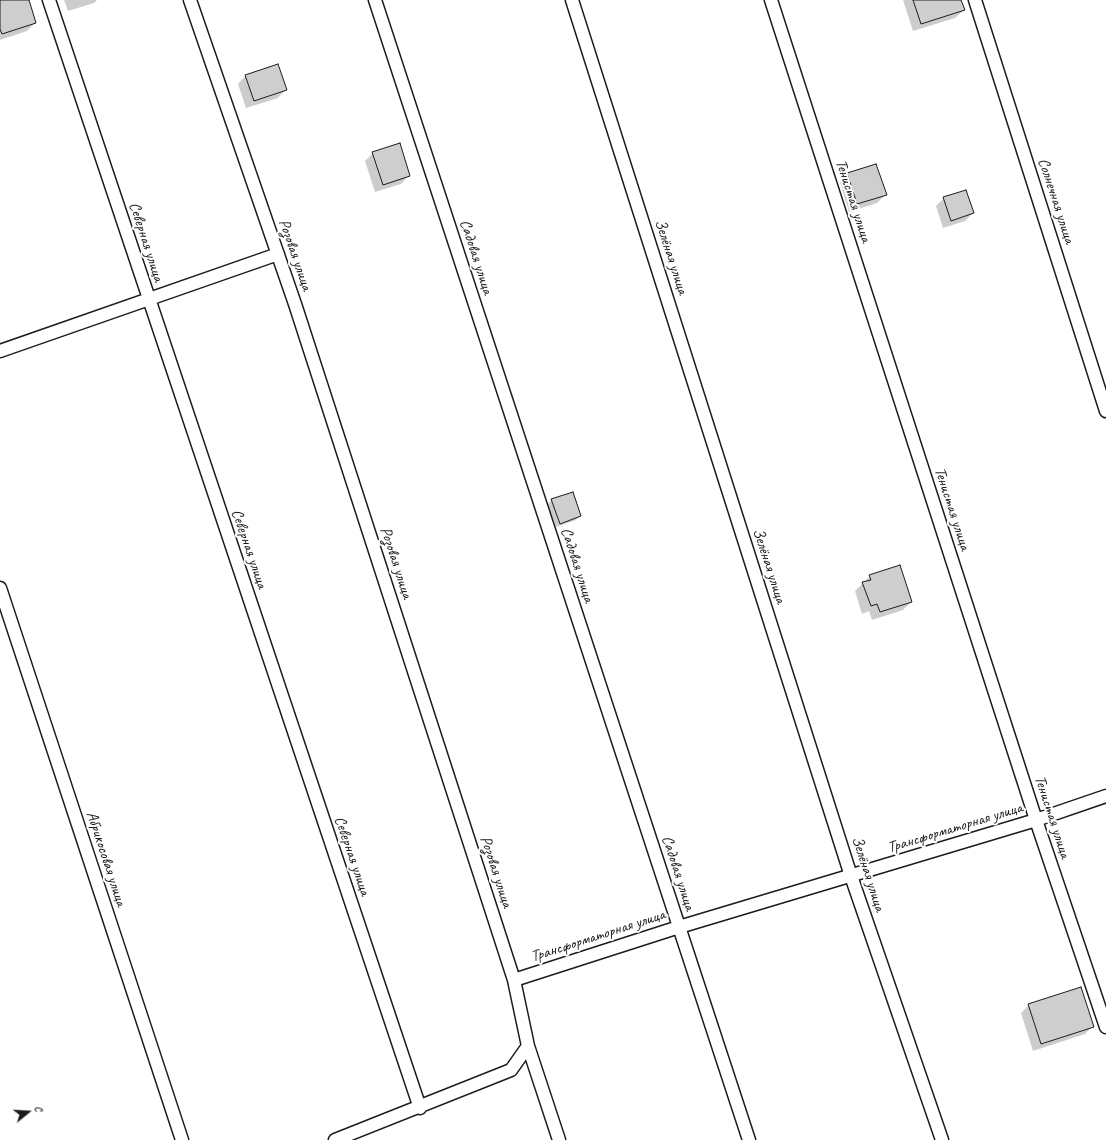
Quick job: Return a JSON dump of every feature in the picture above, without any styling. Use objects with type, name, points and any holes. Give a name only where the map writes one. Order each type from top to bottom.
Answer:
[{"type":"lane","name":"Северная улица","points":[[49,0],[420,1108]]},
{"type":"lane","name":"Розовая улица","points":[[190,0],[278,254],[514,980],[528,1046],[559,1140]]},
{"type":"lane","name":"Садовая улица","points":[[376,0],[749,1140]]},
{"type":"lane","name":"Зелёная улица","points":[[572,0],[851,876],[942,1140]]},
{"type":"lane","name":"Тенистая улица","points":[[771,0],[1036,820],[1106,1027]]},
{"type":"lane","name":"Солнечная улица","points":[[975,0],[1106,412]]},
{"type":"lane","points":[[0,351],[148,298],[278,254]]},
{"type":"lane","name":"Абрикосовая улица","points":[[0,588],[182,1140]]},
{"type":"lane","name":"Трансформаторная улица","points":[[514,980],[679,926],[1036,820],[1106,796]]},
{"type":"lane","points":[[343,1139],[511,1070],[528,1046]]},
{"type":"building","points":[[0,0],[29,0],[36,23],[2,34],[0,29]]},
{"type":"building","points":[[913,0],[961,0],[965,10],[921,24]]},
{"type":"building","points":[[278,64],[287,90],[254,101],[245,75]]},
{"type":"building","points":[[400,143],[410,176],[383,185],[372,152]]},
{"type":"building","points":[[876,164],[887,195],[857,204],[847,173]]},
{"type":"building","points":[[966,190],[974,213],[951,221],[943,197]]},
{"type":"building","points":[[573,492],[581,516],[560,524],[551,499]]},
{"type":"building","points":[[900,565],[912,602],[880,612],[877,604],[871,606],[862,582],[871,580],[869,575]]},
{"type":"building","points":[[1081,987],[1094,1027],[1041,1044],[1028,1004]]}]
